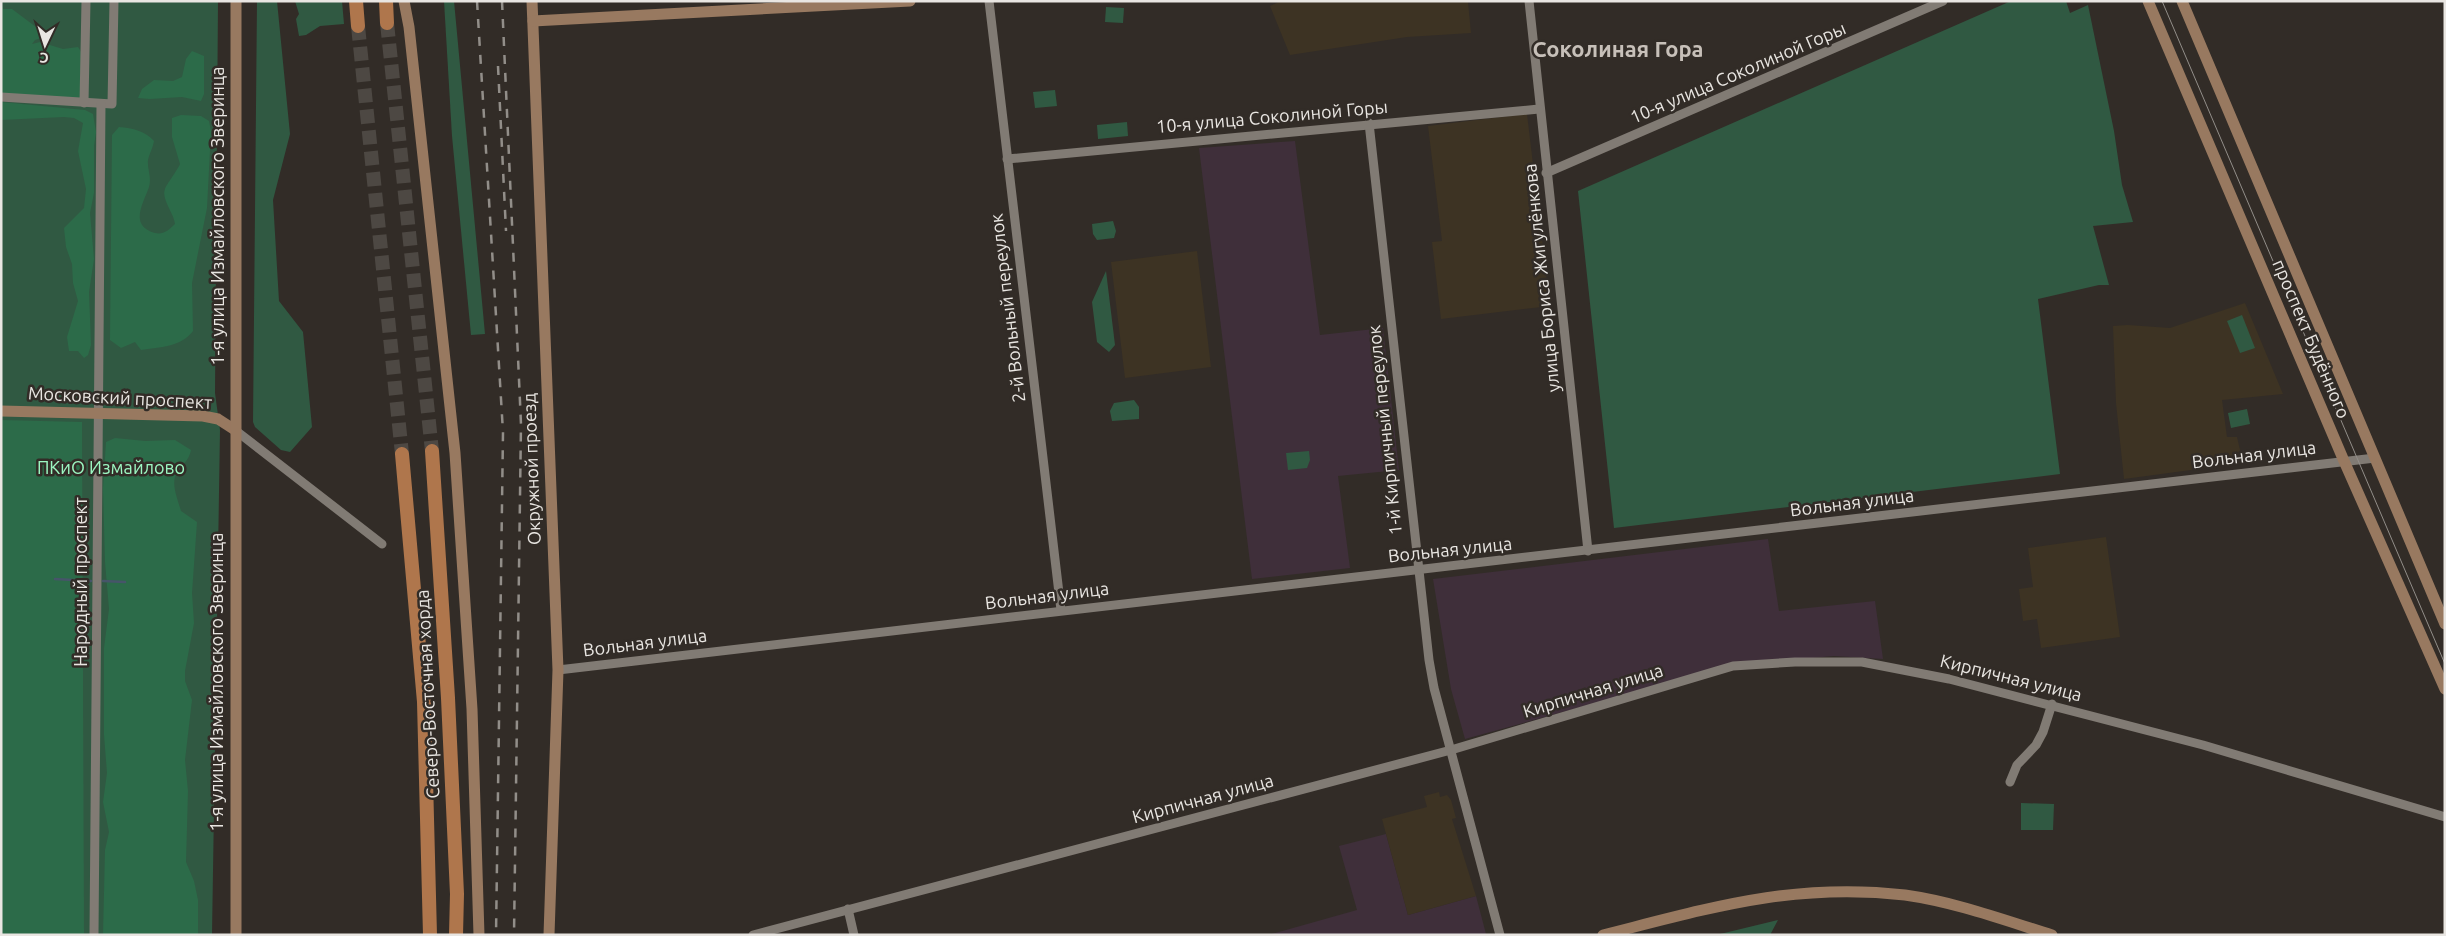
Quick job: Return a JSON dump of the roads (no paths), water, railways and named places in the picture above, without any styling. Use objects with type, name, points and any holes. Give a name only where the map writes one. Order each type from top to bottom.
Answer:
[{"type":"main road","name":"1-я улица Измайловского Зверинца","points":[[236,1],[236,935]]},
{"type":"main road","points":[[356,1],[358,26]]},
{"type":"main road","points":[[386,1],[387,23]]},
{"type":"main road","points":[[404,1],[409,27],[455,453],[473,719],[480,935]]},
{"type":"main road","name":"Окружной проезд","points":[[532,1],[558,670],[549,935]]},
{"type":"main road","points":[[533,21],[910,1]]},
{"type":"main road","name":"проспект Будённого","points":[[2148,1],[2344,461],[2445,689]]},
{"type":"main road","name":"проспект Будённого","points":[[2182,1],[2445,624]]},
{"type":"main road","name":"Московский проспект","points":[[1,411],[211,417],[235,430]]},
{"type":"main road","name":"Северо-Восточная хорда","points":[[432,451],[448,698],[457,894],[456,935]]},
{"type":"main road","name":"Северо-Восточная хорда","points":[[402,454],[424,702],[429,932]]},
{"type":"main road","points":[[1607,934],[1753,898],[1835,890],[1925,899],[2052,935]]},
{"type":"street","points":[[84,103],[86,1]]},
{"type":"street","points":[[1,97],[112,104],[114,1]]},
{"type":"street","name":"2-й Вольный переулок","points":[[989,1],[1061,610]]},
{"type":"street","name":"улица Бориса Жигулёнкова","points":[[1529,1],[1539,109],[1588,551]]},
{"type":"street","name":"10-я улица Соколиной Горы","points":[[1546,173],[1943,1]]},
{"type":"street","name":"Народный проспект","points":[[94,935],[101,104]]},
{"type":"street","name":"10-я улица Соколиной Горы","points":[[1007,159],[1369,123],[1539,109]]},
{"type":"street","name":"1-й Кирпичный переулок","points":[[1369,123],[1417,570],[1430,670],[1500,935]]},
{"type":"street","points":[[235,430],[382,544]]},
{"type":"street","name":"Вольная улица","points":[[558,670],[2375,458]]},
{"type":"street","name":"Кирпичная улица","points":[[754,935],[1452,750],[1733,666],[1795,662],[1862,662],[1949,678],[2222,751],[2445,817]]},
{"type":"street","points":[[2010,782],[2017,765],[2039,738],[2052,704]]},
{"type":"street","points":[[848,909],[854,935]]},
{"type":"waterway","points":[[55,579],[91,581]]},
{"type":"waterway","points":[[103,581],[125,582]]},
{"type":"tunnel","points":[[387,23],[432,451]]},
{"type":"tunnel","points":[[358,26],[402,454]]},
{"type":"tram line","points":[[2162,1],[2445,664]]},
{"type":"railway","points":[[477,1],[503,432],[496,935]]},
{"type":"railway","points":[[502,1],[521,424],[514,935]]},
{"type":"railway","points":[[498,66],[506,231]]},
{"type":"district","name":"Соколиная Гора","points":[[1618,49]]},
{"type":"park label","name":"ПКиО Измайлово","points":[[111,468]]}]
